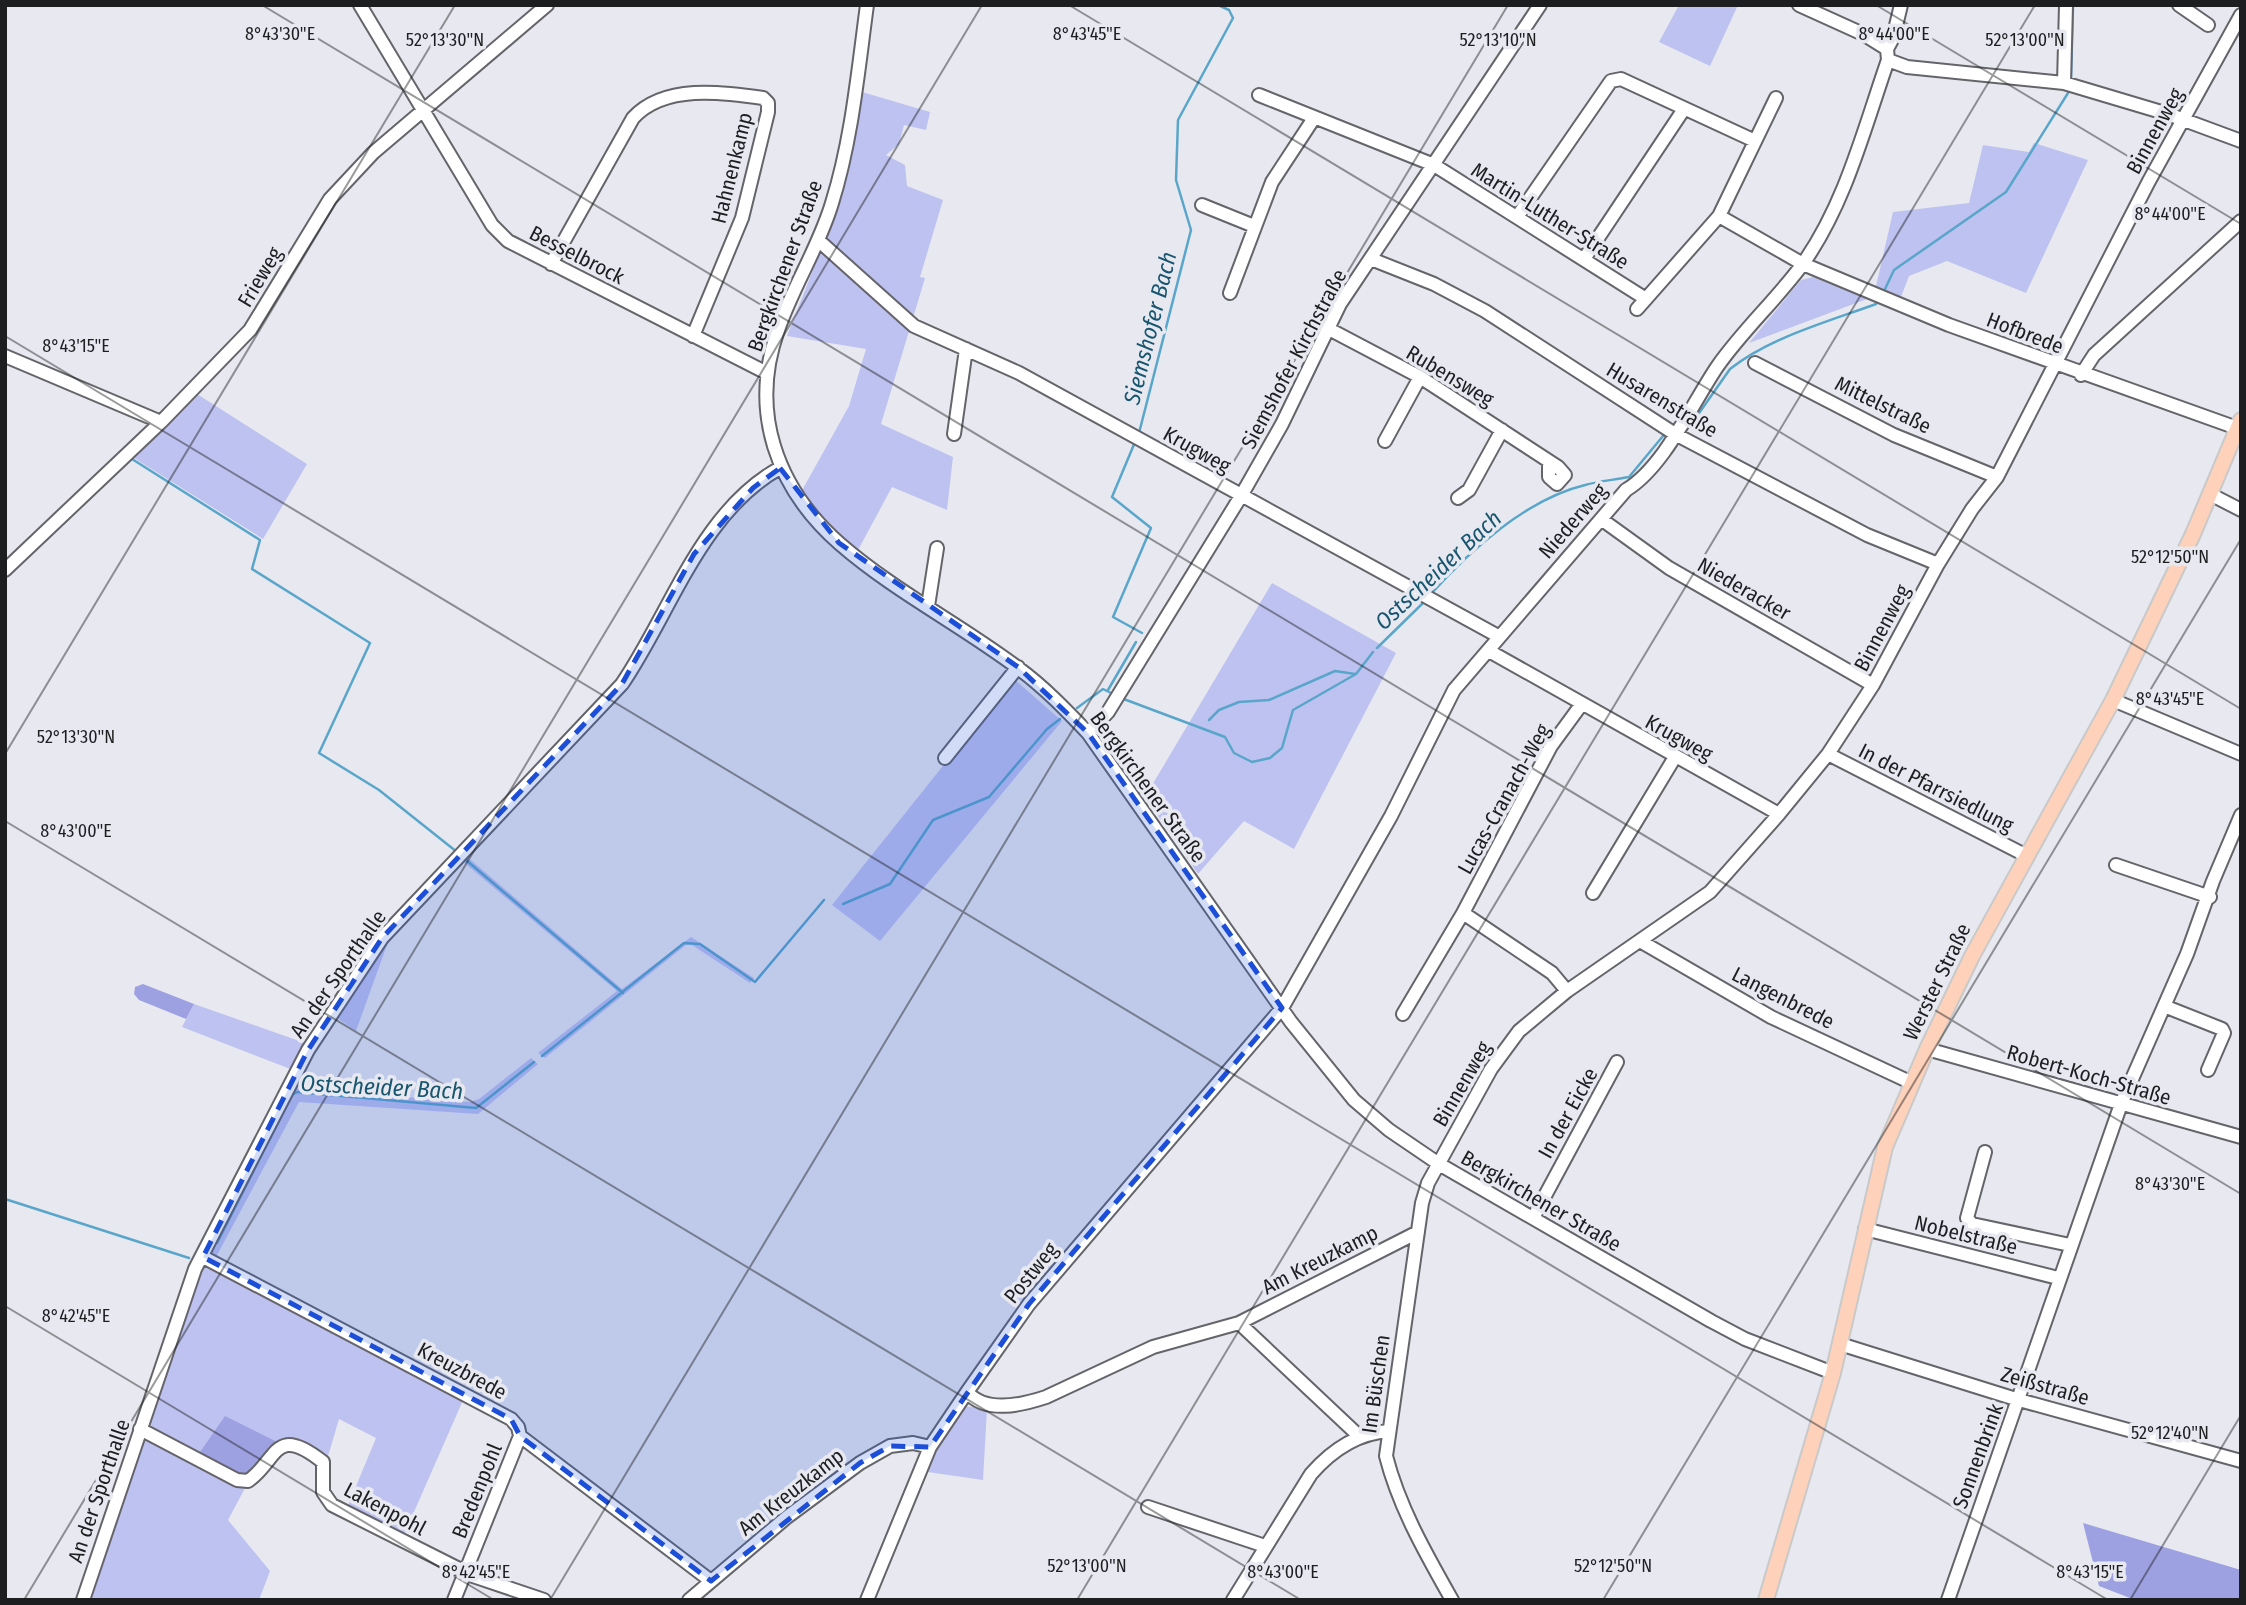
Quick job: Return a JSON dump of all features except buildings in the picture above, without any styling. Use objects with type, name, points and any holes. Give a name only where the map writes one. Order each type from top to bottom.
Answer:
[{"type":"main road","name":"Werster Straße","points":[[1766,1600],[1833,1373],[1885,1147],[1927,1049],[1972,956],[2113,700],[2210,494],[2239,424]]},
{"type":"street","name":"Besselbrock","points":[[360,5],[492,225],[508,241],[767,373]]},
{"type":"street","name":"Frieweg","points":[[5,570],[161,422],[250,330],[330,199],[373,153],[547,5]]},
{"type":"street","name":"Bergkirchener Straße","points":[[867,5],[849,132],[833,201],[778,328],[767,373],[767,411],[780,468],[800,499],[839,543],[1018,667],[1048,691],[1088,733],[1282,1008],[1354,1100],[1389,1130],[1439,1164],[1745,1339],[1833,1373]]},
{"type":"street","name":"Siemshofer Kirchstraße","points":[[1088,733],[1116,696],[1241,496],[1282,424],[1327,328],[1540,5]]},
{"type":"street","points":[[1799,5],[1863,34],[1907,67],[2064,83],[2168,114],[2241,141]]},
{"type":"street","name":"Niederweg","points":[[1282,1008],[1391,816],[1454,690],[1626,490],[1638,482],[1675,434],[1719,365],[1803,264],[1836,207],[1894,38],[1901,5]]},
{"type":"street","points":[[2064,83],[2066,5]]},
{"type":"street","points":[[2179,5],[2208,25]]},
{"type":"street","name":"Binnenweg","points":[[1439,1164],[1502,1052],[1518,1031],[1567,991],[1710,891],[1828,754],[1873,685],[1938,564],[1972,509],[1997,477],[2182,121],[2241,15]]},
{"type":"street","points":[[1517,217],[1611,81],[1621,79],[1755,141]]},
{"type":"street","name":"Hahnenkamp","points":[[551,264],[640,110],[692,93],[718,92],[763,97],[768,103],[768,112],[742,218],[693,336]]},
{"type":"street","name":"Martin-Luther-Straße","points":[[1259,95],[1434,165],[1584,259],[1642,304],[1719,216],[1776,98]]},
{"type":"street","points":[[1584,259],[1684,109]]},
{"type":"street","points":[[1230,293],[1272,182],[1314,118]]},
{"type":"street","points":[[1202,205],[1254,226]]},
{"type":"street","name":"Hofbrede","points":[[1719,216],[1803,264],[2081,375],[2239,424]]},
{"type":"street","points":[[2081,375],[2094,355],[2241,221]]},
{"type":"street","name":"Krugweg","points":[[818,240],[914,326],[1019,373],[1498,636]]},
{"type":"street","name":"Husarenstraße","points":[[1371,259],[1434,284],[1485,311],[1675,434],[1867,535],[1938,564]]},
{"type":"street","name":"Rubensweg","points":[[1327,328],[1420,377],[1549,462]]},
{"type":"street","points":[[954,434],[966,349]]},
{"type":"street","points":[[5,356],[161,422]]},
{"type":"street","name":"Mittelstraße","points":[[1755,363],[1894,435],[1997,477]]},
{"type":"street","points":[[1385,441],[1420,377]]},
{"type":"street","points":[[1458,498],[1469,490],[1502,430]]},
{"type":"street","name":"An der Sporthalle","points":[[83,1600],[195,1269],[308,1050],[382,939],[622,684],[643,652],[694,554],[753,488],[780,468]]},
{"type":"street","points":[[2210,494],[2241,510]]},
{"type":"street","name":"Niederacker","points":[[1601,519],[1669,568],[1873,685]]},
{"type":"street","points":[[928,606],[937,548]]},
{"type":"street","name":"Krugweg","points":[[1489,651],[1675,758],[1779,814]]},
{"type":"street","points":[[945,758],[1018,667]]},
{"type":"street","points":[[2113,700],[2241,754]]},
{"type":"street","name":"Lucas-Cranach-Weg","points":[[1403,1014],[1463,913],[1551,747],[1581,705]]},
{"type":"street","name":"In der Pfarrsiedlung","points":[[1828,754],[2027,856]]},
{"type":"street","points":[[1593,894],[1675,758]]},
{"type":"street","name":"Sonnenbrink","points":[[1948,1600],[2019,1399],[2058,1278],[2121,1104],[2210,897],[2213,881],[2241,816]]},
{"type":"street","points":[[2116,865],[2210,897]]},
{"type":"street","points":[[1463,913],[1552,974],[1567,991]]},
{"type":"street","name":"Langenbrede","points":[[1640,941],[1771,1017],[1912,1083]]},
{"type":"street","points":[[2164,1006],[2222,1029],[2224,1033],[2208,1070]]},
{"type":"street","name":"Postweg","points":[[867,1600],[930,1447],[1028,1304],[1282,1008]]},
{"type":"street","name":"Robert-Koch-Straße","points":[[1927,1049],[2241,1137]]},
{"type":"street","name":"In der Eicke","points":[[1533,1218],[1618,1062]]},
{"type":"street","points":[[1985,1152],[1967,1218],[1972,1224],[2070,1245]]},
{"type":"street","name":"Im Büschen","points":[[1439,1164],[1425,1193],[1418,1231],[1386,1456],[1392,1478],[1424,1550],[1452,1600]]},
{"type":"street","name":"Nobelstraße","points":[[1865,1229],[2058,1278]]},
{"type":"street","name":"Am Kreuzkamp","points":[[967,1392],[975,1401],[993,1406],[1028,1403],[1153,1347],[1240,1323],[1418,1231]]},
{"type":"street","name":"Kreuzbrede","points":[[203,1257],[511,1419],[518,1427],[520,1436],[711,1581]]},
{"type":"street","points":[[1240,1323],[1359,1436]]},
{"type":"street","name":"Zeißstraße","points":[[1840,1345],[2019,1399],[2241,1461]]},
{"type":"street","name":"Lakenpohl","points":[[140,1429],[237,1480],[248,1481],[255,1476],[274,1450],[281,1446],[302,1450],[324,1462],[323,1492],[332,1505],[465,1573],[544,1600]]},
{"type":"street","points":[[1233,1600],[1311,1474],[1326,1457],[1359,1436],[1389,1431]]},
{"type":"street","name":"Bredenpohl","points":[[454,1600],[520,1436]]},
{"type":"street","name":"Am Kreuzkamp","points":[[689,1600],[787,1517],[860,1463],[890,1446],[913,1443],[930,1447]]},
{"type":"street","points":[[1149,1507],[1265,1546]]},
{"type":"highlighted area","points":[[780,468],[839,543],[1018,667],[1088,733],[1282,1008],[1029,1304],[930,1447],[890,1446],[860,1463],[711,1581],[520,1436],[511,1419],[203,1257],[308,1050],[382,938],[622,684],[694,554],[753,488]]},
{"type":"shaded area","points":[[1679,5],[1738,5],[1710,66],[1659,42]]},
{"type":"shaded area","points":[[862,92],[930,112],[926,130],[904,125],[899,144],[886,155],[905,165],[907,186],[943,200],[920,277],[925,278],[881,424],[953,457],[947,510],[892,487],[857,552],[800,494],[849,406],[866,349],[787,336],[842,196]]},
{"type":"shaded area","points":[[2034,143],[2088,160],[2026,293],[1947,261],[1909,276],[1901,297],[1876,286],[1893,212],[1969,203],[1983,145],[2029,152]]},
{"type":"shaded area","points":[[1813,277],[1867,299],[1749,343],[1801,280]]},
{"type":"shaded area","points":[[197,394],[307,464],[263,539],[134,458]]},
{"type":"shaded area","points":[[1272,583],[1396,653],[1294,849],[1244,821],[1198,874],[1145,797]]},
{"type":"shaded area","points":[[1013,678],[1062,721],[880,941],[832,905]]},
{"type":"shaded area","points":[[465,855],[622,989],[691,937],[754,978],[750,983],[692,945],[686,945],[545,1058],[538,1053],[617,991],[461,860]]},
{"type":"shaded area","points":[[383,942],[387,945],[356,1031],[334,1016]]},
{"type":"shaded area","points":[[143,984],[194,1004],[186,1019],[139,1000],[134,994],[135,987]]},
{"type":"shaded area","points":[[194,1004],[308,1044],[293,1070],[182,1027]]},
{"type":"shaded area","points":[[531,1058],[538,1064],[478,1114],[299,1102],[215,1259],[208,1253],[292,1088],[470,1102],[479,1099]]},
{"type":"shaded area","points":[[210,1264],[464,1398],[403,1537],[347,1508],[376,1438],[339,1419],[326,1463],[290,1444],[252,1475],[228,1520],[270,1571],[259,1600],[89,1600],[199,1271]]},
{"type":"shaded area","points":[[964,1406],[987,1409],[983,1480],[928,1472],[934,1454]]},
{"type":"shaded area","points":[[225,1416],[281,1444],[247,1478],[198,1455]]},
{"type":"shaded area","points":[[2083,1523],[2241,1570],[2241,1600],[2135,1600],[2099,1586]]},
{"type":"waterway","name":"Siemshofer Bach","points":[[1139,433],[1191,230],[1176,180],[1178,120],[1233,18],[1229,10],[1218,5]]},
{"type":"waterway","name":"Ostscheider Bach","points":[[2071,78],[2073,5]]},
{"type":"waterway","name":"Ostscheider Bach","points":[[1885,289],[1894,270],[2006,192],[2068,93]]},
{"type":"waterway","name":"Ostscheider Bach","points":[[1690,426],[1730,369],[1746,358],[1800,331],[1876,304]]},
{"type":"waterway","name":"Ostscheider Bach","points":[[1431,594],[1463,560],[1521,514],[1563,492],[1629,477],[1663,436]]},
{"type":"waterway","name":"Siemshofer Bach","points":[[1135,442],[1112,497],[1151,528],[1113,617],[1142,633]]},
{"type":"waterway","points":[[132,459],[260,540],[252,569],[370,643],[319,753],[379,790],[457,852]]},
{"type":"waterway","name":"Ostscheider Bach","points":[[1377,648],[1424,602]]},
{"type":"waterway","name":"Siemshofer Bach","points":[[1108,690],[1136,642]]},
{"type":"waterway","name":"Ostscheider Bach","points":[[1121,698],[1225,737],[1234,753],[1252,762],[1270,758],[1282,748],[1293,710],[1356,674],[1373,652]]},
{"type":"waterway","points":[[1209,720],[1219,710],[1239,702],[1269,700],[1335,671],[1355,674]]},
{"type":"waterway","name":"Ostscheider Bach","points":[[1077,708],[1103,689],[1115,695]]},
{"type":"waterway","name":"Ostscheider Bach","points":[[843,904],[890,884],[933,820],[989,797],[1047,729],[1060,719]]},
{"type":"waterway","points":[[466,860],[623,993]]},
{"type":"waterway","name":"Ostscheider Bach","points":[[542,1056],[684,943],[700,944],[755,982],[824,900]]},
{"type":"waterway","name":"Ostscheider Bach","points":[[217,1243],[292,1095],[297,1092],[476,1108],[534,1062]]},
{"type":"waterway","name":"Ostscheider Bach","points":[[5,1199],[189,1258]]}]
